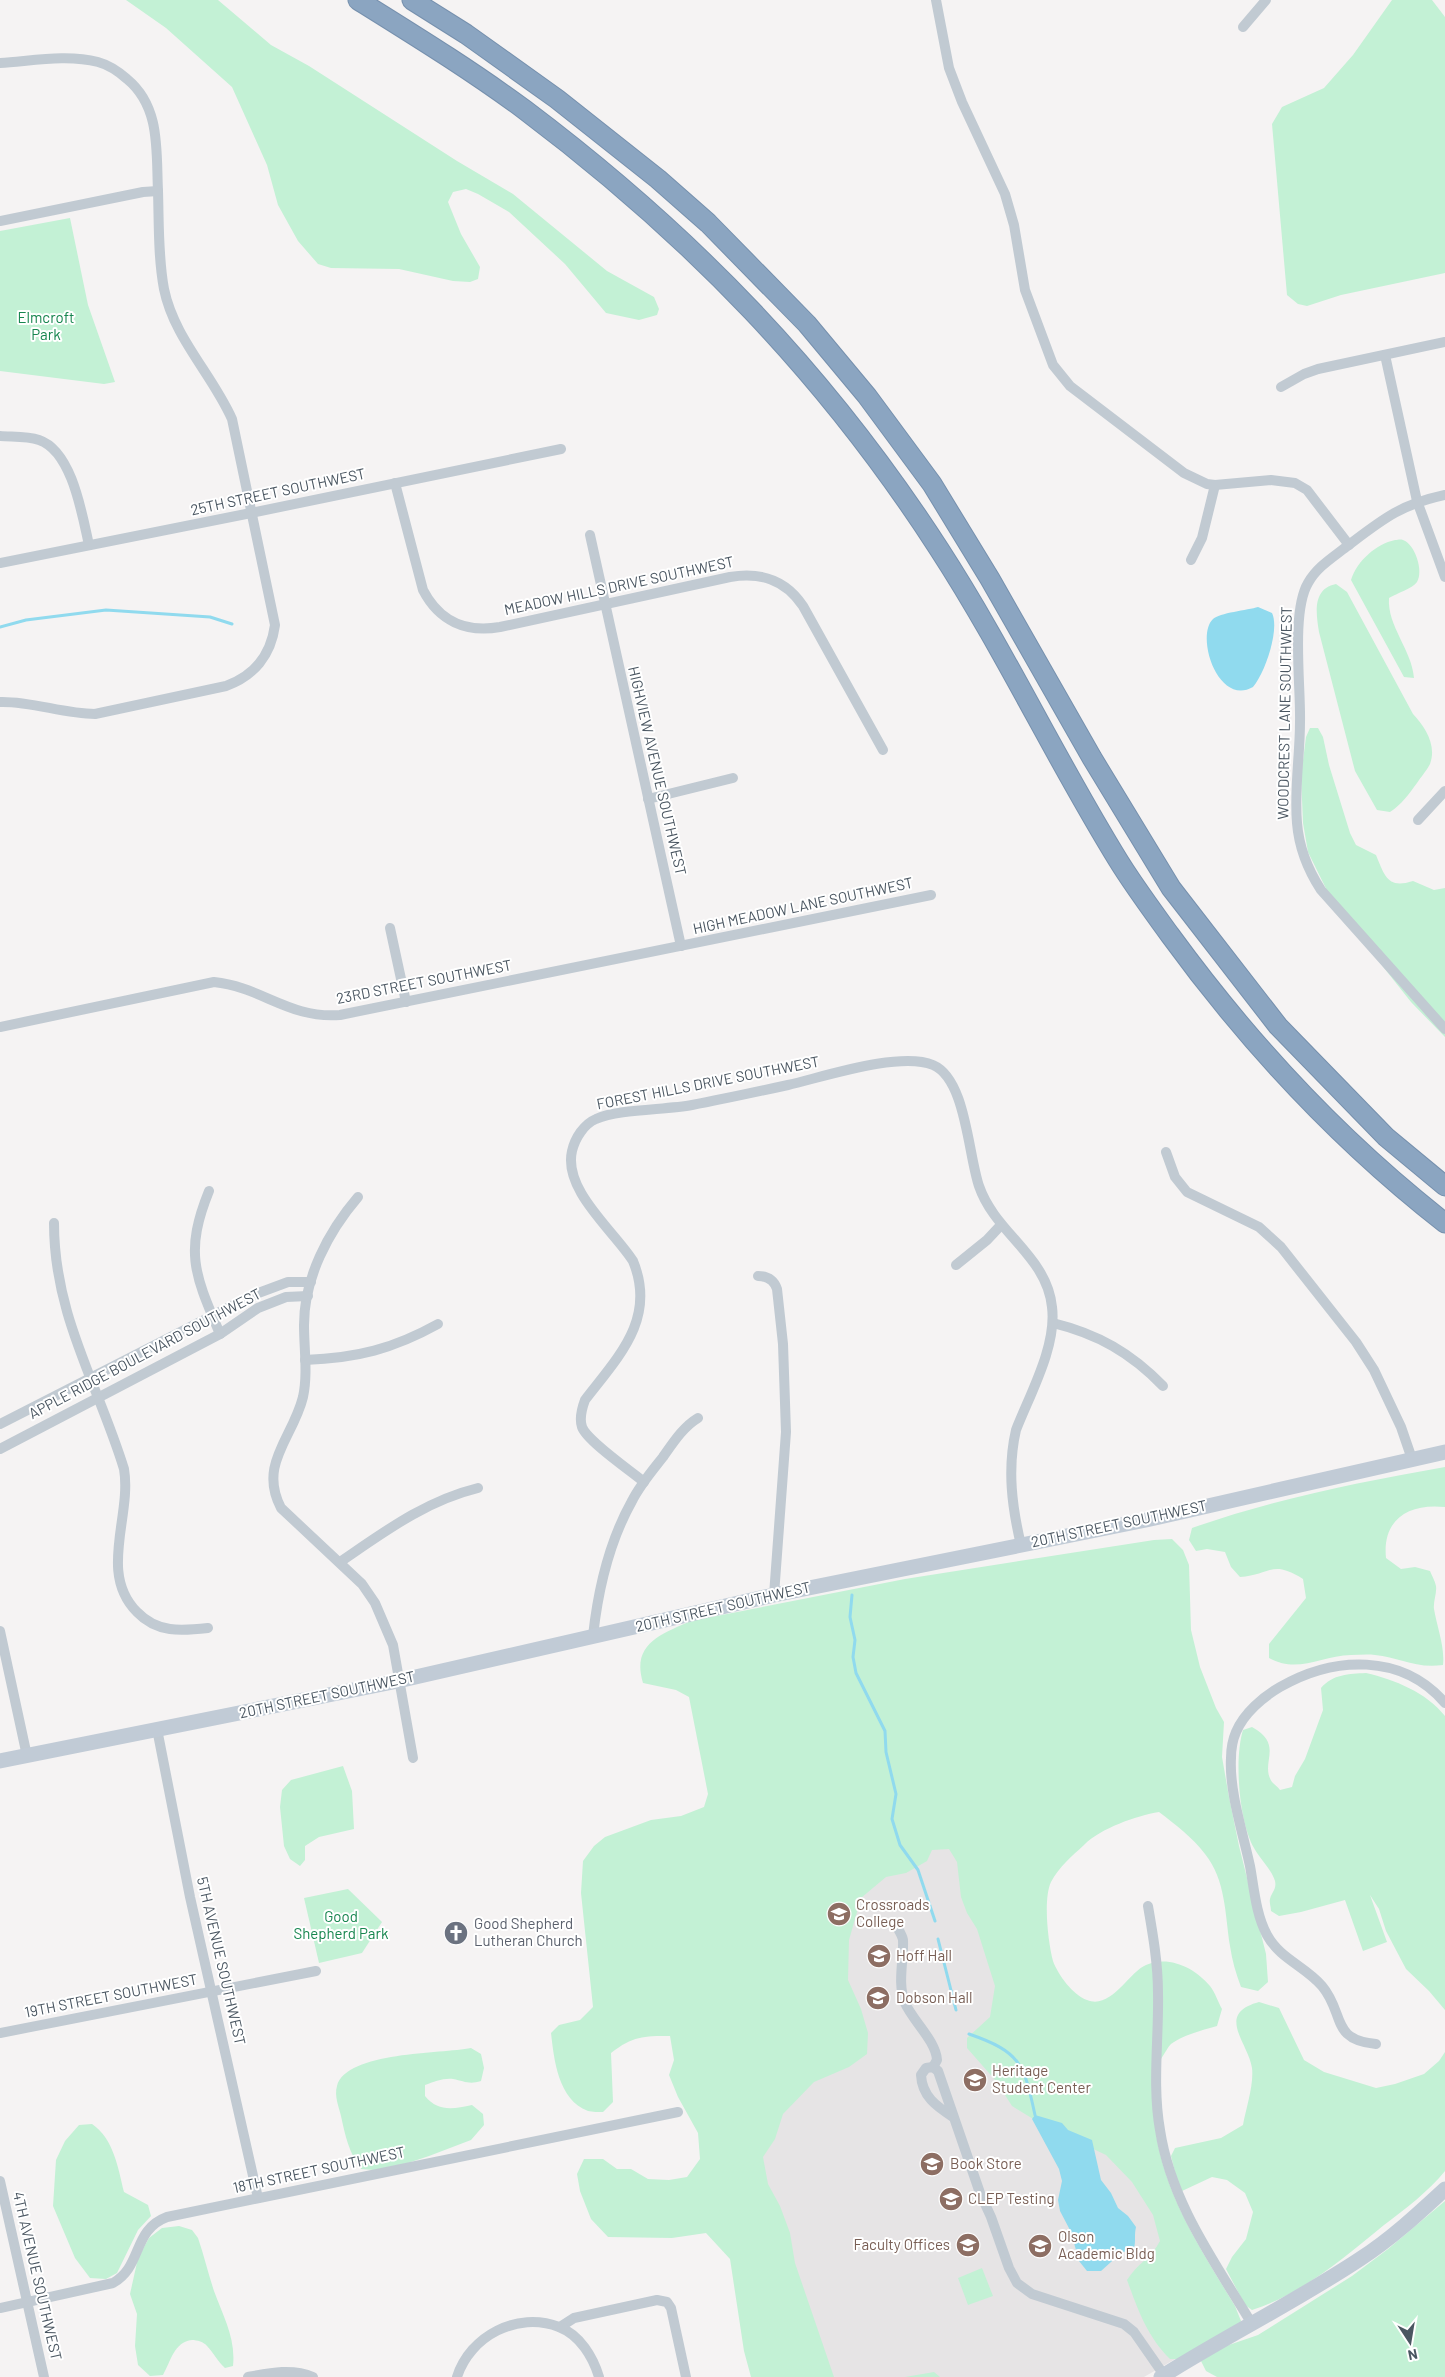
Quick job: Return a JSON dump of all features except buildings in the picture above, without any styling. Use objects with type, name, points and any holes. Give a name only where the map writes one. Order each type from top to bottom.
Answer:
[{"type":"highway","points":[[358,0],[436,48],[596,165],[670,229],[745,302],[815,379],[883,467],[939,548],[976,608],[1119,863],[1187,958],[1256,1042],[1320,1110],[1373,1162],[1445,1223]]},
{"type":"highway","points":[[412,0],[466,34],[557,99],[658,179],[708,223],[807,324],[867,396],[932,484],[990,579],[1092,758],[1171,888],[1278,1026],[1386,1136],[1445,1186]]},
{"type":"street","points":[[936,0],[949,68],[962,102],[1005,194],[1014,225],[1025,290],[1053,365],[1070,386],[1184,472],[1207,484],[1271,480],[1296,483],[1307,490],[1349,545]]},
{"type":"street","points":[[1243,27],[1266,0]]},
{"type":"street","points":[[0,63],[78,59],[99,62],[120,73],[141,93],[151,114],[156,135],[162,271],[169,307],[179,331],[220,395],[232,419],[275,625],[269,650],[252,672],[226,686],[103,713],[79,713],[22,703],[0,702]]},
{"type":"street","points":[[0,221],[143,192],[158,191]]},
{"type":"street","points":[[1281,387],[1304,374],[1445,342]]},
{"type":"street","points":[[1386,355],[1417,501],[1445,577]]},
{"type":"street","points":[[0,436],[37,439],[53,447],[59,453],[68,468],[89,545]]},
{"type":"street","name":"25TH STREET SOUTHWEST","points":[[0,563],[561,449]]},
{"type":"street","name":"MEADOW HILLS DRIVE SOUTHWEST","points":[[395,483],[423,590],[437,611],[450,621],[473,629],[493,628],[604,603],[744,575],[762,576],[777,582],[792,592],[803,606],[883,750]]},
{"type":"street","points":[[1191,560],[1202,538],[1215,485]]},
{"type":"street","name":"WOODCREST LANE SOUTHWEST","points":[[1445,495],[1417,501],[1396,511],[1367,530],[1314,574],[1304,592],[1301,609],[1300,720],[1296,787],[1299,838],[1307,866],[1321,890],[1445,1029]]},
{"type":"street","name":"HIGHVIEW AVENUE SOUTHWEST","points":[[590,535],[681,946]]},
{"type":"street","points":[[648,799],[732,778]]},
{"type":"street","points":[[1418,820],[1445,791]]},
{"type":"street","name":"HIGH MEADOW LANE SOUTHWEST","points":[[681,946],[931,895]]},
{"type":"street","points":[[390,928],[406,1002]]},
{"type":"street","name":"23RD STREET SOUTHWEST","points":[[0,1028],[214,982],[237,986],[311,1015],[340,1015],[681,946]]},
{"type":"street","name":"FOREST HILLS DRIVE SOUTHWEST","points":[[644,1482],[592,1440],[586,1434],[581,1422],[582,1408],[585,1400],[631,1337],[638,1321],[640,1302],[638,1275],[633,1261],[578,1188],[572,1173],[572,1150],[579,1134],[591,1121],[605,1116],[693,1105],[869,1066],[899,1061],[924,1062],[941,1069],[954,1084],[961,1106],[979,1187],[991,1212],[1040,1269],[1051,1298],[1053,1323],[1046,1354],[1016,1430],[1013,1445],[1012,1495],[1021,1545]]},
{"type":"street","points":[[1166,1152],[1175,1177],[1187,1192],[1253,1223],[1269,1234],[1281,1247],[1356,1342],[1374,1370],[1400,1427],[1412,1459]]},
{"type":"street","points":[[209,1191],[195,1230],[194,1258],[200,1287],[220,1334]]},
{"type":"street","points":[[358,1197],[332,1232],[320,1255],[311,1282],[304,1321],[305,1360],[303,1395],[296,1418],[274,1464],[274,1488],[278,1501],[287,1514],[340,1562],[369,1594],[385,1622],[393,1644],[413,1758]]},
{"type":"street","points":[[54,1223],[56,1260],[62,1296],[73,1333],[119,1454],[126,1484],[118,1561],[118,1580],[122,1592],[135,1610],[156,1626],[172,1630],[208,1628]]},
{"type":"street","points":[[956,1265],[1002,1225]]},
{"type":"street","points":[[758,1276],[767,1277],[775,1284],[777,1289],[786,1385],[785,1446],[774,1595]]},
{"type":"street","name":"APPLE RIDGE BOULEVARD SOUTHWEST","points":[[0,1424],[272,1286],[298,1281],[311,1282]]},
{"type":"street","name":"APPLE RIDGE BOULEVARD SOUTHWEST","points":[[0,1449],[220,1334],[258,1308],[286,1297],[308,1296]]},
{"type":"street","points":[[1053,1323],[1096,1336],[1114,1345],[1147,1369],[1163,1386]]},
{"type":"street","points":[[305,1360],[338,1358],[372,1352],[408,1340],[438,1324]]},
{"type":"street","points":[[592,1636],[597,1604],[614,1538],[632,1499],[688,1424],[698,1418]]},
{"type":"street","name":"20TH STREET SOUTHWEST","points":[[0,1761],[398,1681],[774,1595],[1146,1520],[1445,1452]]},
{"type":"street","points":[[340,1562],[416,1511],[456,1494],[478,1488]]},
{"type":"street","points":[[0,1631],[27,1756]]},
{"type":"street","points":[[1376,2044],[1351,2039],[1342,2027],[1328,1994],[1320,1983],[1276,1949],[1266,1933],[1259,1910],[1233,1783],[1231,1758],[1235,1733],[1248,1712],[1268,1694],[1316,1670],[1341,1664],[1367,1664],[1392,1668],[1414,1677],[1434,1690],[1445,1703]]},
{"type":"street","name":"5TH AVENUE SOUTHWEST","points":[[157,1729],[190,1898],[258,2198]]},
{"type":"street","points":[[1148,1906],[1155,1947],[1158,1992],[1156,2102],[1167,2162],[1177,2195],[1188,2218],[1252,2324]]},
{"type":"street","points":[[895,1923],[903,1938],[902,1987],[904,2001],[914,2020],[934,2046],[937,2060],[933,2067]]},
{"type":"street","name":"19TH STREET SOUTHWEST","points":[[0,2033],[316,1971]]},
{"type":"street","points":[[953,2117],[935,2105],[921,2084],[921,2075],[926,2068],[933,2067],[938,2071],[1008,2268],[1017,2283],[1032,2294],[1124,2324],[1134,2332],[1162,2376],[1361,2259],[1408,2222],[1445,2189]]},
{"type":"street","name":"18TH STREET SOUTHWEST","points":[[0,2308],[101,2287],[121,2278],[130,2268],[146,2231],[158,2220],[176,2214],[678,2112]]},
{"type":"street","name":"4TH AVENUE SOUTHWEST","points":[[0,2181],[44,2377]]},
{"type":"street","points":[[560,2327],[574,2318],[657,2300],[667,2302],[671,2308],[686,2377]]},
{"type":"street","points":[[457,2377],[461,2364],[473,2346],[495,2331],[524,2323],[540,2323],[560,2327],[580,2343],[591,2358],[599,2377]]},
{"type":"street","points":[[248,2377],[271,2372],[290,2372],[313,2377]]},
{"type":"shaded area","name":"Crossroads College","points":[[944,1579],[1040,2034],[1152,2139],[1169,2197],[1241,2321],[1144,2377],[761,2377],[718,1813]]},
{"type":"green space","points":[[126,0],[218,0],[271,45],[309,66],[457,161],[513,194],[607,271],[654,297],[659,309],[657,315],[639,320],[606,313],[565,264],[509,212],[466,189],[453,192],[448,202],[461,234],[480,267],[478,279],[470,282],[453,281],[399,269],[331,268],[318,264],[298,241],[278,205],[267,165],[232,87],[166,28]]},
{"type":"green space","points":[[1392,0],[1432,0],[1445,17],[1445,273],[1341,295],[1307,306],[1298,304],[1287,295],[1272,124],[1282,107],[1324,88],[1353,55]]},
{"type":"green space","name":"Elmcroft Park","points":[[70,218],[88,305],[115,382],[104,384],[0,371],[0,231]]},
{"type":"green space","points":[[1395,540],[1402,540],[1411,547],[1415,552],[1419,565],[1417,582],[1408,589],[1389,598],[1392,618],[1409,658],[1414,678],[1404,677],[1351,580],[1358,566],[1368,554],[1381,545]]},
{"type":"green space","points":[[1336,584],[1347,592],[1413,714],[1422,725],[1431,743],[1432,757],[1429,766],[1405,799],[1390,812],[1377,810],[1355,771],[1319,632],[1317,603],[1319,596],[1328,587]]},
{"type":"green space","points":[[1310,728],[1318,728],[1323,737],[1329,765],[1350,833],[1356,845],[1376,855],[1385,875],[1393,882],[1405,883],[1413,881],[1434,890],[1445,888],[1445,1037],[1411,1002],[1373,954],[1341,919],[1308,852],[1303,823],[1301,776],[1306,737]]},
{"type":"green space","points":[[1445,1467],[1445,1507],[1432,1506],[1420,1508],[1400,1516],[1388,1533],[1386,1544],[1386,1558],[1401,1569],[1415,1567],[1430,1571],[1436,1586],[1434,1609],[1442,1644],[1443,1665],[1416,1664],[1384,1656],[1369,1655],[1340,1656],[1299,1664],[1279,1663],[1269,1658],[1269,1644],[1306,1598],[1303,1579],[1292,1573],[1277,1569],[1240,1577],[1231,1567],[1225,1552],[1207,1549],[1196,1551],[1189,1540],[1192,1528],[1254,1508],[1349,1485]]},
{"type":"green space","points":[[1172,1539],[1183,1550],[1189,1565],[1191,1630],[1200,1667],[1216,1708],[1224,1722],[1222,1757],[1239,1846],[1266,1954],[1268,1982],[1258,1991],[1241,1987],[1232,1956],[1224,1898],[1212,1864],[1195,1842],[1159,1812],[1140,1816],[1109,1828],[1091,1839],[1066,1862],[1054,1877],[1049,1889],[1047,1899],[1048,1932],[1053,1961],[1058,1972],[1076,1994],[1087,2000],[1096,2002],[1104,2000],[1140,1969],[1155,1962],[1172,1963],[1189,1969],[1204,1980],[1215,1994],[1222,2009],[1217,2026],[1187,2035],[1171,2044],[1155,2070],[1152,2077],[1155,2129],[1161,2157],[1179,2208],[1205,2257],[1235,2306],[1241,2321],[1236,2328],[1182,2359],[1170,2359],[1149,2332],[1127,2280],[1160,2241],[1153,2215],[1132,2182],[1106,2155],[1043,2125],[1012,2106],[996,2081],[967,2048],[967,2038],[990,2017],[995,1986],[977,1929],[967,1913],[961,1897],[957,1862],[949,1849],[932,1850],[927,1861],[906,1873],[886,1877],[861,1898],[849,1940],[848,1980],[861,2009],[868,2033],[867,2054],[849,2067],[814,2082],[783,2114],[775,2139],[763,2157],[768,2184],[780,2206],[790,2233],[795,2263],[834,2377],[751,2377],[744,2351],[730,2259],[706,2233],[672,2238],[608,2237],[591,2219],[580,2191],[577,2174],[584,2159],[603,2159],[617,2169],[631,2169],[648,2179],[669,2180],[687,2177],[700,2159],[698,2133],[678,2097],[669,2075],[674,2060],[670,2036],[652,2036],[632,2040],[611,2053],[613,2102],[603,2112],[588,2111],[578,2106],[570,2098],[559,2078],[554,2055],[551,2033],[559,2025],[580,2020],[593,2007],[581,1893],[583,1861],[594,1846],[605,1837],[651,1820],[681,1816],[704,1807],[708,1794],[689,1697],[676,1690],[643,1683],[640,1670],[641,1659],[645,1650],[659,1636],[691,1621],[905,1579],[1154,1540]]},
{"type":"green space","points":[[1366,1673],[1388,1679],[1409,1688],[1429,1700],[1445,1716],[1445,2010],[1429,1991],[1406,1969],[1386,1931],[1379,1909],[1370,1895],[1387,1942],[1363,1951],[1345,1900],[1279,1916],[1271,1911],[1270,1900],[1275,1881],[1254,1848],[1245,1823],[1239,1773],[1240,1742],[1243,1730],[1252,1727],[1262,1734],[1267,1741],[1270,1754],[1268,1768],[1272,1782],[1280,1790],[1292,1787],[1295,1776],[1305,1759],[1323,1710],[1321,1688],[1336,1677],[1347,1674]]},
{"type":"green space","points":[[343,1766],[352,1791],[354,1829],[319,1837],[305,1846],[305,1860],[300,1866],[290,1859],[284,1846],[280,1807],[282,1790],[291,1780]]},
{"type":"green space","name":"Good Shepherd Park","points":[[348,1889],[382,1922],[362,1953],[319,1963],[304,1898]]},
{"type":"green space","points":[[1259,2002],[1279,2008],[1304,2060],[1324,2072],[1376,2088],[1424,2074],[1439,2061],[1445,2052],[1445,2171],[1416,2200],[1322,2274],[1288,2295],[1252,2310],[1245,2305],[1226,2269],[1232,2257],[1246,2239],[1253,2212],[1245,2193],[1227,2180],[1212,2177],[1182,2191],[1171,2156],[1175,2148],[1221,2138],[1243,2125],[1251,2089],[1252,2068],[1237,2030],[1236,2021],[1239,2014],[1246,2007]]},
{"type":"green space","points":[[471,2048],[481,2054],[484,2068],[481,2081],[470,2083],[453,2079],[439,2080],[425,2085],[425,2096],[435,2105],[441,2107],[458,2108],[472,2105],[483,2114],[484,2125],[471,2140],[408,2163],[374,2170],[361,2169],[353,2157],[348,2144],[336,2098],[337,2086],[344,2075],[358,2066],[376,2060],[418,2053]]},
{"type":"green space","points":[[92,2124],[99,2130],[110,2146],[124,2192],[148,2205],[151,2216],[138,2230],[117,2273],[106,2279],[90,2278],[75,2258],[53,2206],[56,2160],[65,2141],[79,2125]]},
{"type":"green space","points":[[1445,2201],[1445,2377],[1217,2377],[1206,2371],[1201,2361],[1223,2347],[1258,2335],[1352,2276],[1388,2249]]},
{"type":"green space","points":[[179,2226],[192,2230],[198,2238],[214,2291],[231,2337],[233,2366],[225,2368],[206,2345],[192,2340],[181,2344],[177,2348],[163,2375],[150,2376],[138,2365],[135,2346],[137,2314],[130,2294],[138,2258],[149,2238],[162,2228]]},
{"type":"green space","points":[[982,2268],[993,2296],[968,2305],[958,2278]]},
{"type":"green space","points":[[934,2372],[940,2377],[905,2377]]},
{"type":"water","points":[[1258,607],[1272,613],[1274,620],[1273,640],[1258,680],[1253,687],[1240,691],[1229,687],[1220,679],[1213,667],[1207,640],[1208,628],[1216,617]]},
{"type":"water","points":[[1035,2115],[1062,2123],[1068,2130],[1092,2140],[1101,2180],[1111,2193],[1118,2208],[1128,2216],[1136,2227],[1134,2248],[1121,2253],[1101,2271],[1087,2271],[1079,2261],[1071,2232],[1060,2211],[1058,2200],[1062,2181],[1059,2169],[1032,2119]]},
{"type":"waterway","points":[[0,627],[26,620],[106,610],[210,617],[232,624]]},
{"type":"waterway","points":[[852,1595],[850,1617],[855,1640],[853,1657],[856,1673],[885,1731],[886,1752],[896,1794],[892,1819],[900,1845],[918,1870],[935,1921]]},
{"type":"waterway","points":[[938,1939],[956,2010]]},
{"type":"waterway","points":[[969,2034],[1000,2047],[1017,2062],[1027,2083],[1035,2115]]},
{"type":"place","name":"Crossroads College","points":[[839,1914]]},
{"type":"place","name":"Good Shepherd Lutheran Church","points":[[456,1933]]},
{"type":"place","name":"Hoff Hall","points":[[879,1956]]},
{"type":"place","name":"Dobson Hall","points":[[878,1998]]},
{"type":"place","name":"Heritage Student Center","points":[[975,2080]]},
{"type":"place","name":"Book Store","points":[[932,2164]]},
{"type":"place","name":"CLEP Testing","points":[[951,2199]]},
{"type":"place","name":"Faculty Offices","points":[[968,2245]]},
{"type":"place","name":"Olson Academic Bldg","points":[[1040,2246]]}]
